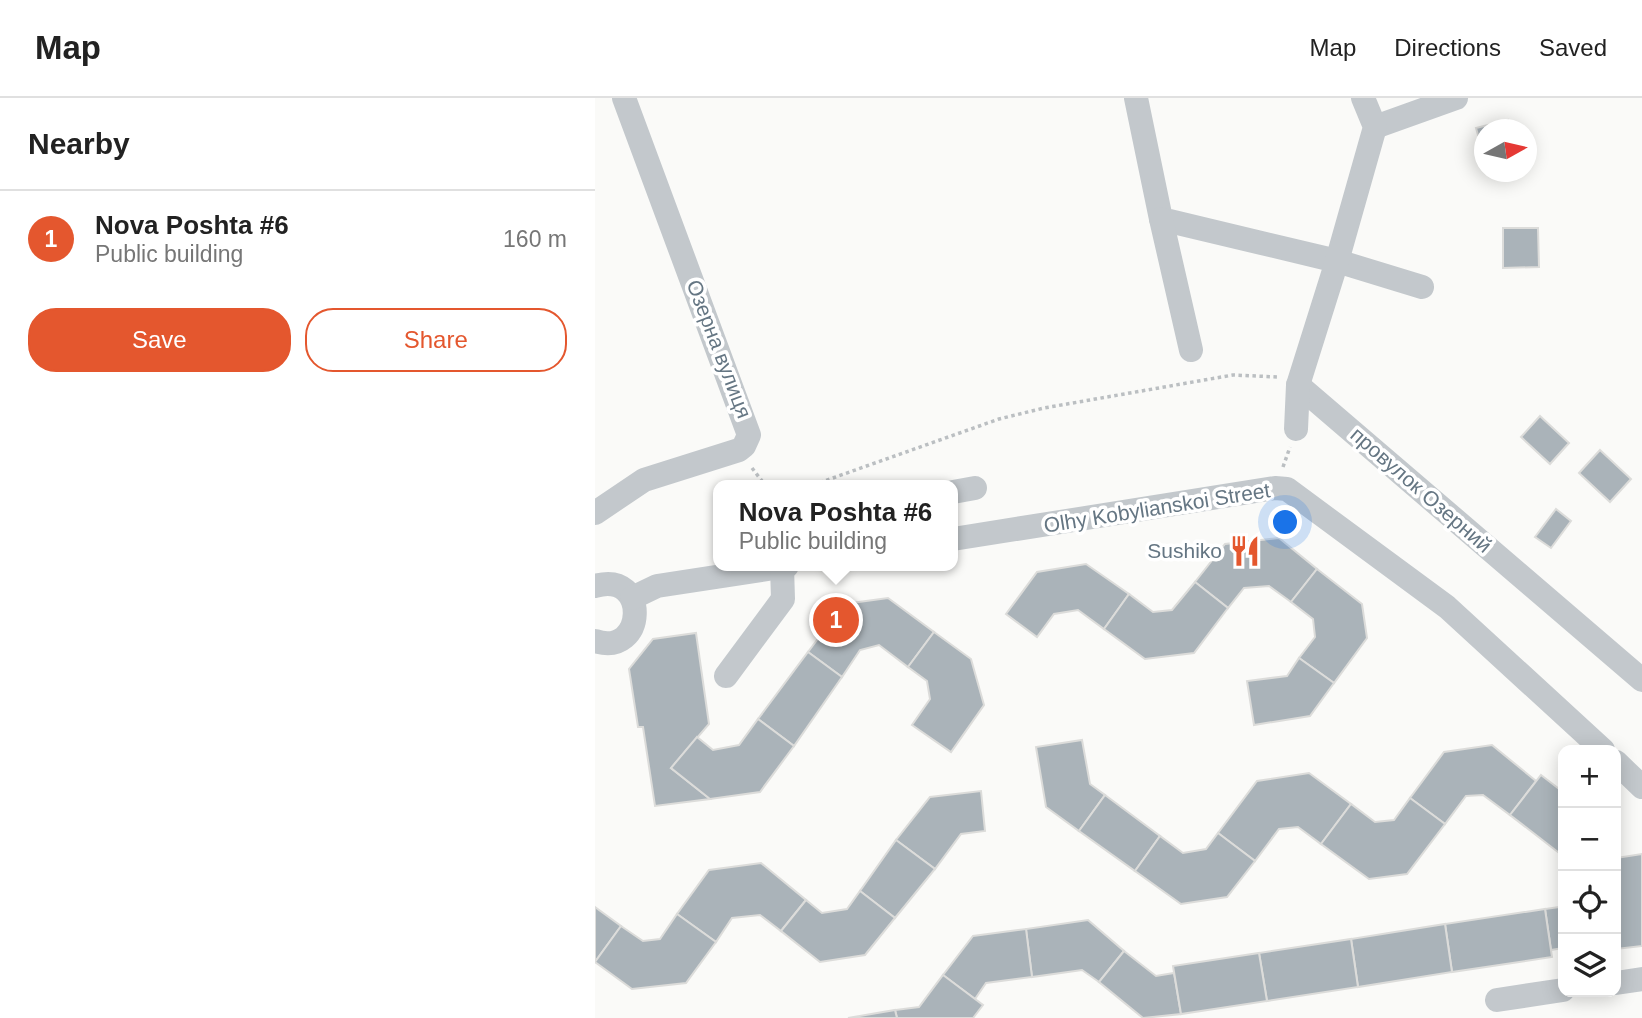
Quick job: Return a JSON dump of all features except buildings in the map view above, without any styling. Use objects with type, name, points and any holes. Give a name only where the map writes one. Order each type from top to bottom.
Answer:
[{"type":"street","name":"Озерна вулиця","points":[[595,513],[643,480],[739,450],[749,435],[624,98]]},
{"type":"street","points":[[1136,98],[1191,349]]},
{"type":"street","points":[[1296,429],[1298,385],[1337,261],[1374,127],[1363,98]]},
{"type":"street","points":[[1374,127],[1455,98]]},
{"type":"street","points":[[1161,219],[1337,261],[1422,287]]},
{"type":"street","name":"провулок Озерний","points":[[1298,385],[1642,680]]},
{"type":"street","name":"Olhy Kobylianskoi Street","points":[[958,538],[1275,488],[1287,489],[1447,607],[1597,745]]},
{"type":"street","points":[[632,598],[657,586],[752,571]]},
{"type":"street","points":[[726,676],[783,598],[778,571]]},
{"type":"street","points":[[595,586],[607,583],[617,585],[632,598],[635,607],[635,617],[627,635],[610,643],[595,641]]},
{"type":"street","points":[[1621,767],[1642,787]]},
{"type":"street","points":[[1621,982],[1642,979]]},
{"type":"street","points":[[1497,1000],[1558,991]]},
{"type":"path","points":[[827,480],[999,419],[1044,408],[1233,375],[1277,377],[1298,385]]},
{"type":"path","points":[[1275,488],[1296,429]]},
{"type":"place","name":"Sushiko","points":[[1245,551]]},
{"type":"place","name":"Nova Poshta #6","points":[[836,620]]}]
